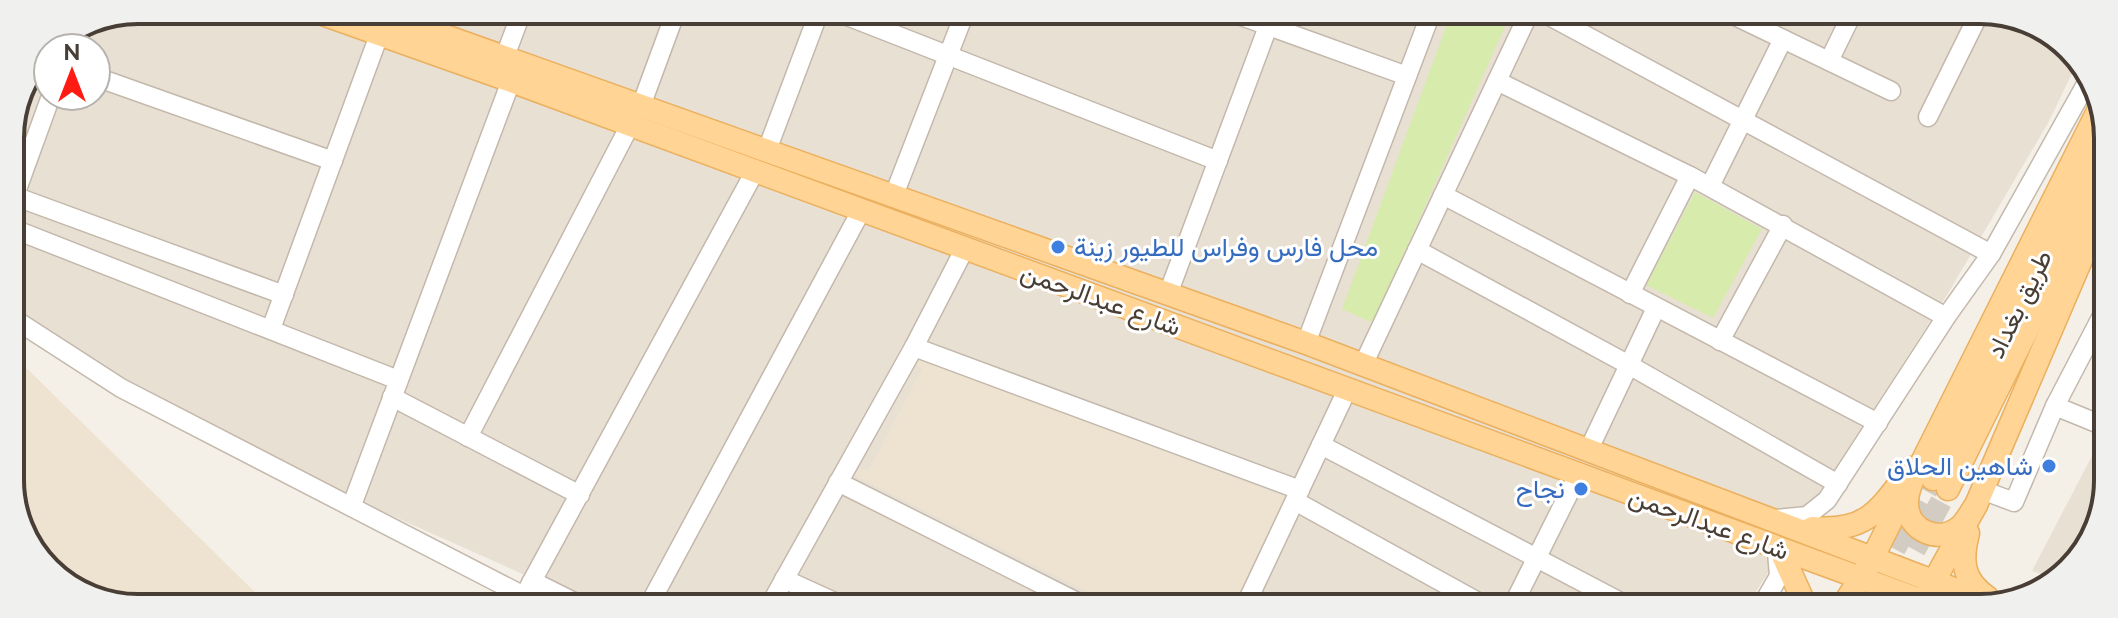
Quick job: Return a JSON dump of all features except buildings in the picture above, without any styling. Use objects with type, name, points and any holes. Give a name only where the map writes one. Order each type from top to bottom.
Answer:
[{"type":"main road","name":"شارع عبدالرحمن","points":[[349,24],[1777,548],[1868,566],[1903,568],[1925,594]]},
{"type":"main road","name":"شارع عبدالرحمن","points":[[410,24],[1306,343],[1589,449],[1782,523],[1868,566],[1890,589],[1910,594]]},
{"type":"main road","points":[[1782,523],[1844,529],[1864,522],[1882,506],[1935,435],[2093,122]]},
{"type":"main road","name":"طريق بغداد","points":[[1934,476],[2094,154]]},
{"type":"main road","name":"طريق بغداد","points":[[1934,476],[2094,192]]},
{"type":"main road","points":[[1931,594],[1979,497],[2094,230]]},
{"type":"main road","points":[[1850,594],[1934,476],[1935,435]]},
{"type":"main road","points":[[1934,476],[1907,500],[1910,518],[1920,529],[1939,535],[1952,532],[1962,526],[1979,497]]},
{"type":"main road","points":[[1979,497],[1964,546],[1963,566],[1971,584],[1984,594]]},
{"type":"main road","points":[[1777,548],[1800,594]]},
{"type":"street","points":[[504,59],[517,24]]},
{"type":"street","points":[[641,106],[671,24]]},
{"type":"street","points":[[767,150],[814,24]]},
{"type":"street","points":[[868,24],[1218,161]]},
{"type":"street","points":[[894,195],[961,24]]},
{"type":"street","points":[[1168,294],[1268,24]]},
{"type":"street","points":[[1282,24],[1407,76]]},
{"type":"street","points":[[1306,343],[1427,24]]},
{"type":"street","points":[[1363,365],[1524,24]]},
{"type":"street","points":[[1565,24],[1991,254]]},
{"type":"street","points":[[1752,24],[1891,91]]},
{"type":"street","points":[[1829,61],[1847,24]]},
{"type":"street","points":[[1928,117],[1974,24]]},
{"type":"street","points":[[271,329],[379,35]]},
{"type":"street","points":[[1710,186],[1783,39]]},
{"type":"street","points":[[352,505],[511,81]]},
{"type":"street","points":[[1497,81],[1710,186],[1946,317]]},
{"type":"street","points":[[112,83],[333,161]]},
{"type":"street","points":[[1782,523],[1816,512],[1838,484],[1946,317],[1991,254],[2083,90]]},
{"type":"street","points":[[24,169],[45,112]]},
{"type":"street","points":[[468,437],[629,127]]},
{"type":"street","points":[[525,594],[754,173]]},
{"type":"street","points":[[1630,294],[1690,176]]},
{"type":"street","points":[[2028,192],[2062,182]]},
{"type":"street","points":[[1443,195],[1878,423]]},
{"type":"street","points":[[24,205],[284,295]]},
{"type":"street","points":[[655,594],[861,211]]},
{"type":"street","points":[[1720,341],[1783,225]]},
{"type":"street","points":[[24,233],[271,329],[395,389],[468,437],[580,495]]},
{"type":"street","points":[[776,594],[914,347],[965,248]]},
{"type":"street","points":[[1417,250],[1629,365],[1838,484]]},
{"type":"street","points":[[1589,449],[1656,308]]},
{"type":"street","points":[[24,325],[121,388],[520,594]]},
{"type":"street","points":[[1979,497],[2014,502],[2055,406],[2094,334]]},
{"type":"street","points":[[914,347],[1297,495],[1465,594]]},
{"type":"street","points":[[1250,594],[1347,390]]},
{"type":"street","points":[[2055,406],[2094,422]]},
{"type":"street","points":[[1321,445],[1605,594]]},
{"type":"street","points":[[1519,594],[1578,475]]},
{"type":"street","points":[[838,482],[1061,594]]},
{"type":"street","points":[[1768,594],[1781,571],[1777,548]]},
{"type":"street","points":[[784,579],[817,594]]},
{"type":"street","points":[[532,581],[555,594]]},
{"type":"shaded area","points":[[138,24],[1980,24],[2010,28],[2037,39],[2061,57],[2072,73],[2048,123],[1947,295],[1754,594],[567,594],[348,496],[124,378],[24,314],[24,131],[28,108],[32,97],[32,112],[112,112],[112,32],[97,32]]},
{"type":"shaded area","points":[[918,357],[1288,498],[1242,594],[1092,594],[854,475],[857,469],[869,470],[922,369],[914,363]]},
{"type":"shaded area","points":[[24,366],[257,594],[123,593],[81,579],[52,555],[36,530],[26,502]]},
{"type":"shaded area","points":[[2094,452],[2093,495],[2085,524],[2066,555],[2043,575],[2032,571]]},
{"type":"green space","points":[[1447,24],[1506,24],[1373,323],[1342,309]]},
{"type":"green space","points":[[1695,192],[1762,229],[1713,318],[1646,285]]},
{"type":"tunnel","points":[[1870,594],[1933,479]]},
{"type":"tunnel","points":[[1891,594],[1948,489]]},
{"type":"place","name":"محل فارس وفراس للطيور زينة","points":[[1058,247]]},
{"type":"place","name":"شاهين الحلاق","points":[[2049,466]]},
{"type":"place","name":"نجاح","points":[[1581,489]]}]
